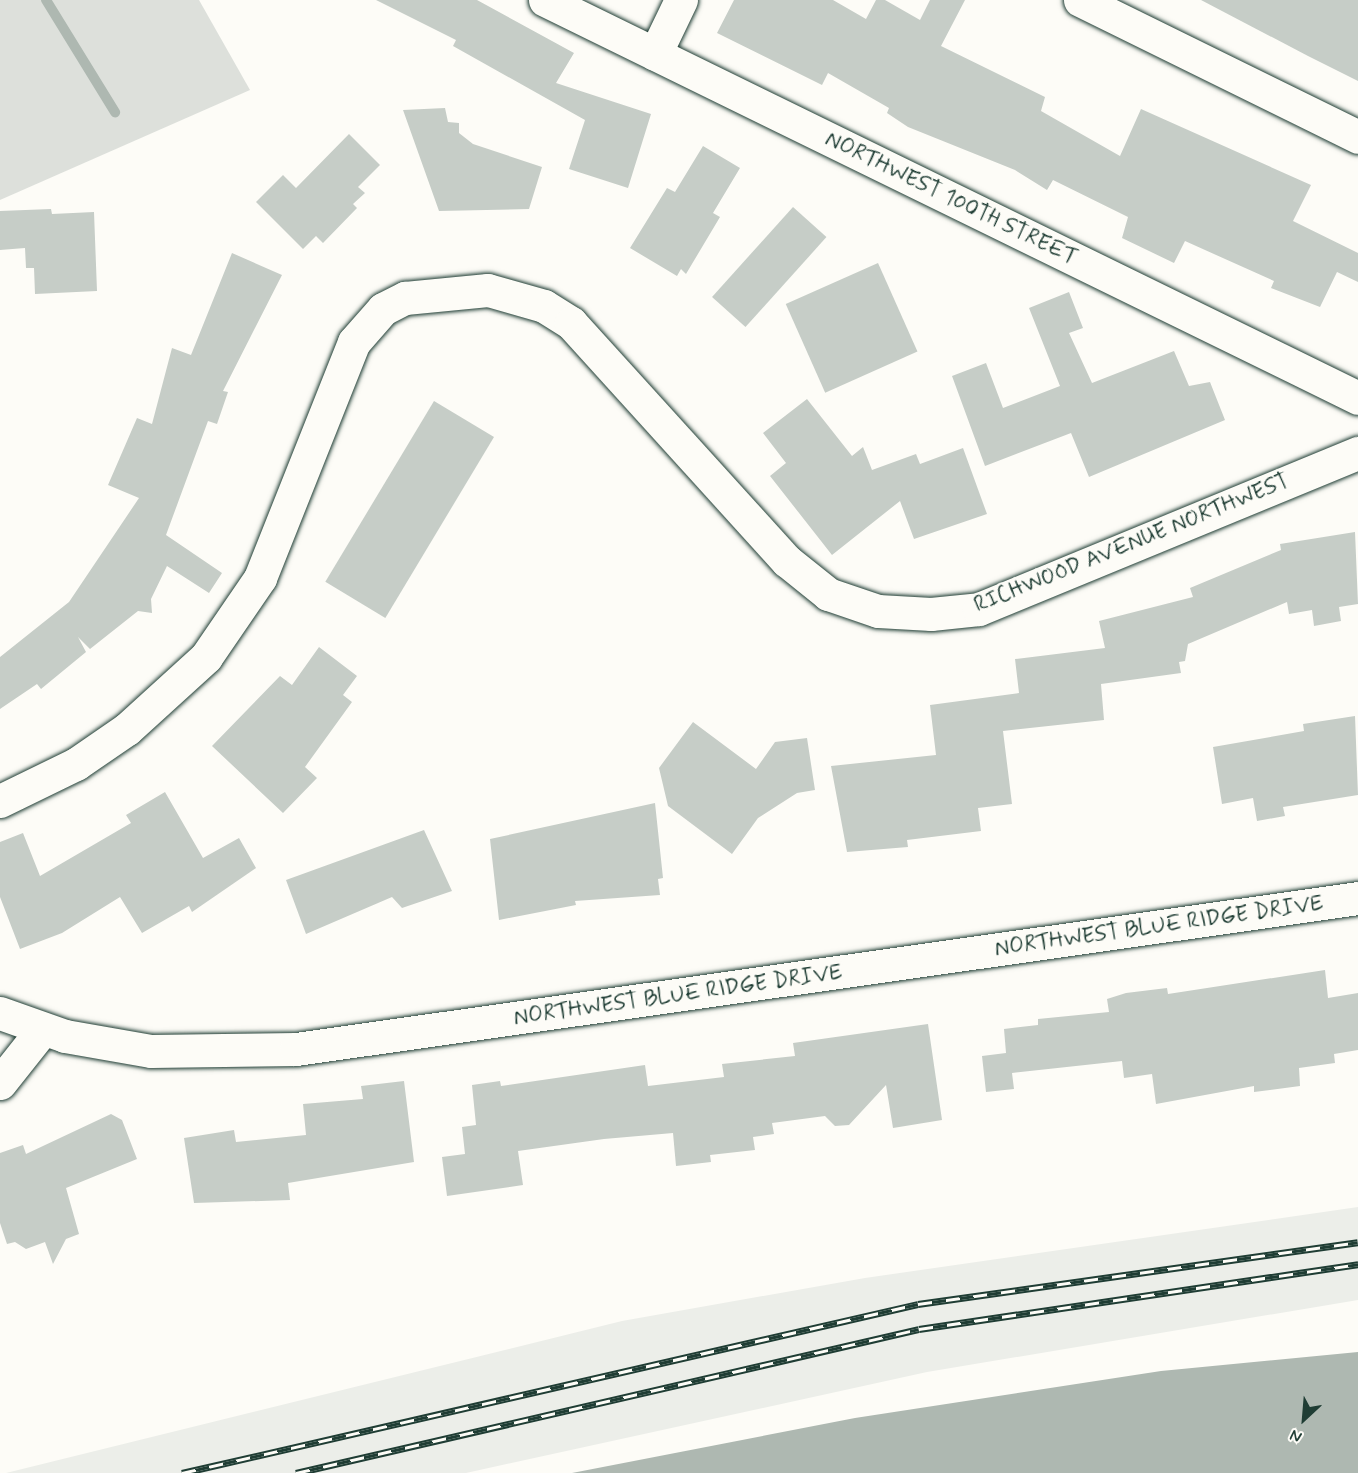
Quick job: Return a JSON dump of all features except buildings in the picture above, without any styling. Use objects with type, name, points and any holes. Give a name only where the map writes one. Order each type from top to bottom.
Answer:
[{"type":"street","name":"NORTHWEST 100TH STREET","points":[[545,0],[1358,398]]},
{"type":"street","points":[[655,54],[681,0]]},
{"type":"street","points":[[1080,0],[1358,137]]},
{"type":"street","name":"RICHWOOD AVENUE NORTHWEST","points":[[0,801],[75,764],[127,729],[206,657],[260,578],[354,342],[383,309],[405,298],[488,290],[544,306],[571,323],[627,379],[787,561],[828,594],[878,611],[930,614],[979,609],[1358,453]]},
{"type":"street","name":"NORTHWEST BLUE RIDGE DRIVE","points":[[0,1013],[42,1029],[151,1051],[342,1044],[1358,898]]},
{"type":"street","points":[[0,1083],[42,1029]]},
{"type":"shaded area","points":[[0,0],[199,0],[250,90],[0,200]]},
{"type":"shaded area","points":[[1358,1207],[1358,1300],[927,1372],[466,1473],[6,1473],[622,1321],[865,1278]]},
{"type":"shaded area","points":[[1358,1352],[1358,1473],[572,1473],[855,1418],[1161,1371]]},
{"type":"waterway","points":[[46,0],[115,112]]},
{"type":"railway","points":[[182,1473],[918,1304],[1358,1242]]},
{"type":"railway","points":[[296,1473],[919,1329],[1358,1264]]}]
